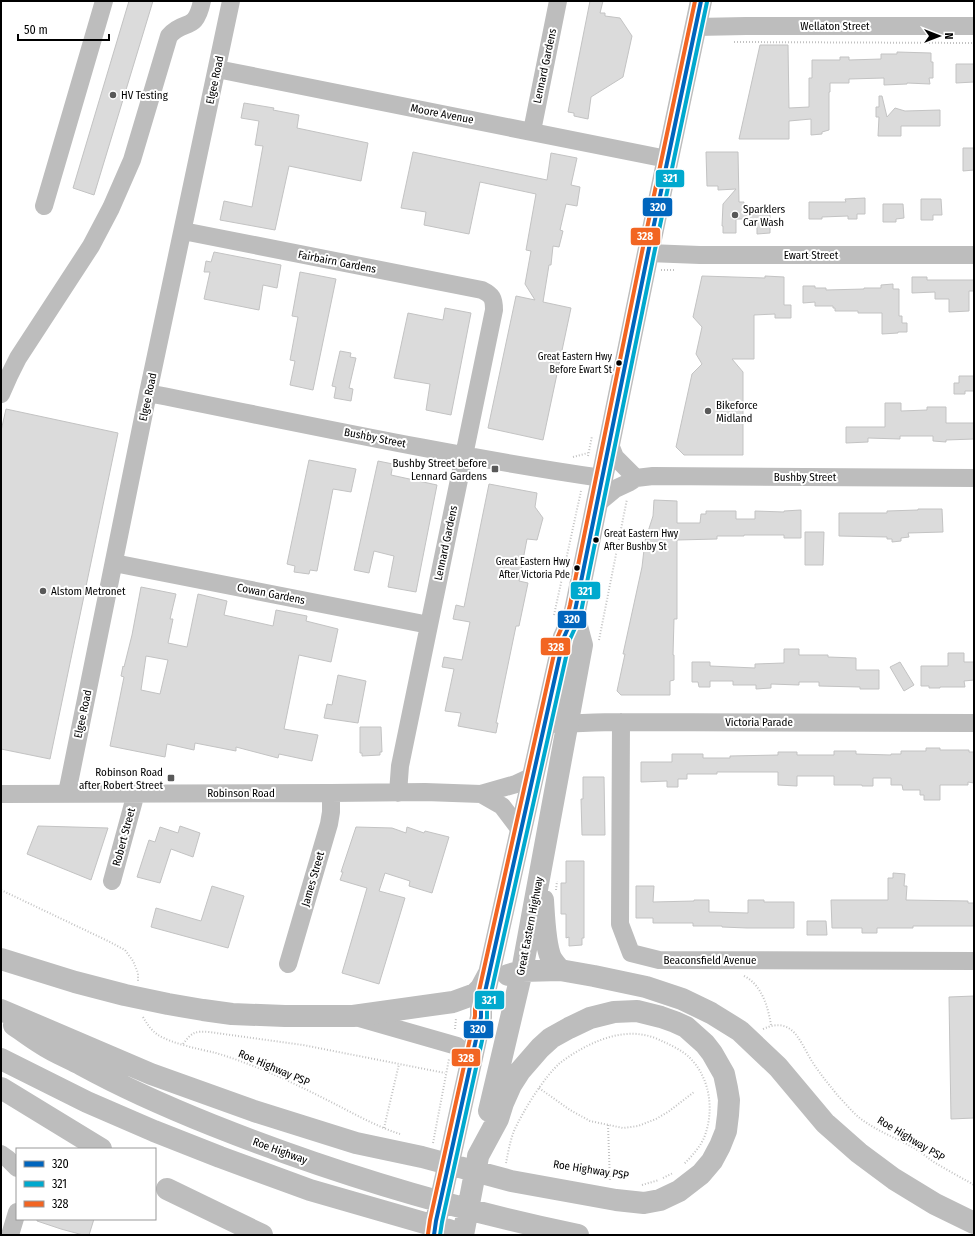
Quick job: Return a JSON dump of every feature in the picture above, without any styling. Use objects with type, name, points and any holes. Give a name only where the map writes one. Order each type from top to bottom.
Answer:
[{"type":"highway","name":"Great Eastern Highway","points":[[434,1235],[471,1065],[481,1017],[481,1010],[544,724],[564,637],[574,615],[609,442],[656,263],[667,159],[701,1]]},
{"type":"highway","name":"Great Eastern Highway","points":[[463,1235],[478,1156],[522,971],[568,724],[582,645],[574,615]]},
{"type":"highway","points":[[548,833],[543,884],[544,920],[551,958],[560,970]]},
{"type":"highway","points":[[1,959],[75,982],[125,995],[232,1014],[285,1016],[353,1016],[453,1002],[475,994],[481,988],[489,973]]},
{"type":"highway","points":[[481,1017],[488,1009],[499,984],[508,975],[522,971],[560,970],[646,986],[682,999],[711,1013],[740,1031],[778,1067],[825,1123],[859,1153],[900,1184],[934,1204],[974,1223]]},
{"type":"highway","points":[[1,1010],[151,1074],[254,1111],[356,1142],[427,1150],[508,1175],[590,1195],[644,1203],[660,1200],[679,1191],[701,1174],[712,1161],[726,1131],[729,1100],[724,1074],[718,1062],[705,1044],[686,1027],[661,1017],[637,1011],[626,1011],[590,1018],[551,1038],[520,1071],[511,1085],[498,1119],[478,1156]]},
{"type":"highway","name":"Roe Highway","points":[[1,1017],[42,1045],[106,1078],[168,1108],[242,1137],[319,1165],[415,1194],[510,1220],[578,1235]]},
{"type":"highway","points":[[1,1059],[87,1102],[220,1157],[310,1190],[470,1235]]},
{"type":"highway","points":[[1,1088],[100,1148]]},
{"type":"highway","points":[[161,1186],[244,1235]]},
{"type":"highway","points":[[161,1186],[262,1235]]},
{"type":"street","points":[[44,206],[104,1]]},
{"type":"street","points":[[1,394],[18,358],[91,246],[111,208],[132,160],[169,36],[176,30],[191,24],[195,20],[200,10],[202,1]]},
{"type":"street","name":"Elgee Road","points":[[67,793],[148,393],[231,1]]},
{"type":"street","name":"Lennard Gardens","points":[[532,132],[558,1]]},
{"type":"street","name":"Wellaton Street","points":[[696,27],[974,26]]},
{"type":"street","name":"Moore Avenue","points":[[217,69],[667,159]]},
{"type":"street","name":"Fairbairn Gardens","points":[[183,231],[482,290],[490,294]]},
{"type":"street","name":"Ewart Street","points":[[656,263],[700,255],[974,254]]},
{"type":"street","name":"Lennard Gardens","points":[[398,793],[400,766],[494,310],[494,301],[490,294]]},
{"type":"street","name":"Bushby Street","points":[[148,393],[464,455],[602,478]]},
{"type":"street","points":[[609,442],[615,457],[636,478]]},
{"type":"street","name":"Bushby Street","points":[[596,504],[615,489],[636,478],[663,476],[974,478]]},
{"type":"street","name":"Cowan Gardens","points":[[114,563],[429,625]]},
{"type":"street","name":"Victoria Parade","points":[[544,724],[568,724],[583,722],[974,723]]},
{"type":"street","name":"Beaconsfield Avenue","points":[[621,722],[620,924],[631,953],[659,960],[974,960]]},
{"type":"street","name":"Robinson Road","points":[[1,794],[425,792],[481,794],[516,784],[533,776]]},
{"type":"street","name":"Robert Street","points":[[112,881],[136,793]]},
{"type":"street","name":"James Street","points":[[288,964],[329,824],[331,812],[331,793]]},
{"type":"street","name":"Robinson Road","points":[[481,794],[502,806],[521,830]]},
{"type":"street","points":[[353,1016],[452,1046],[457,1046],[465,1052],[471,1065]]},
{"type":"street","points":[[1,1154],[16,1167]]},
{"type":"street","points":[[10,1235],[16,1215]]},
{"type":"path","points":[[730,42],[974,43]]},
{"type":"path","points":[[570,458],[588,453]]},
{"type":"path","points":[[1,890],[125,950],[133,961],[138,973],[138,982]]},
{"type":"path","points":[[427,1150],[441,1104],[445,1073],[452,1046],[457,1013]]},
{"type":"path","name":"Roe Highway PSP","points":[[142,1015],[149,1027],[158,1035],[232,1058],[260,1069],[384,1128],[405,1135]]},
{"type":"path","name":"Roe Highway PSP","points":[[763,1029],[771,1025],[778,1024],[795,1032],[802,1041],[812,1062],[826,1082],[860,1118],[886,1134],[914,1148],[936,1163],[974,1185]]},
{"type":"path","points":[[183,1044],[188,1037],[196,1031],[208,1032],[303,1045],[445,1073]]},
{"type":"path","points":[[508,1175],[514,1132],[539,1088],[560,1064],[592,1044],[608,1037],[626,1034],[644,1034],[674,1046],[690,1058],[701,1073],[708,1087],[710,1110],[706,1132],[695,1152],[680,1169]]},
{"type":"path","points":[[384,1128],[399,1064]]},
{"type":"path","points":[[539,1088],[570,1110],[590,1121],[623,1128],[638,1126],[656,1119],[668,1112],[694,1092]]},
{"type":"path","name":"Roe Highway PSP","points":[[603,1182],[610,1183],[608,1125]]},
{"type":"path","name":"Roe Highway PSP","points":[[641,1185],[660,1180],[673,1173]]},
{"type":"building","name":"HV Testing","points":[[129,1],[153,1],[94,195],[73,188]]},
{"type":"building","points":[[590,1],[603,1],[600,13],[605,13],[605,16],[620,18],[632,36],[623,77],[591,97],[588,119],[574,116],[574,113],[568,112]]},
{"type":"building","points":[[760,45],[788,45],[789,108],[809,107],[809,78],[812,78],[812,60],[840,60],[840,57],[849,57],[849,60],[881,59],[881,54],[897,54],[897,52],[931,53],[931,62],[933,62],[933,78],[929,78],[930,84],[907,83],[884,85],[884,78],[849,79],[849,83],[830,83],[829,130],[822,132],[822,134],[811,135],[811,119],[789,121],[789,139],[739,139]]},
{"type":"building","points":[[956,64],[974,64],[974,82],[956,83]]},
{"type":"building","points":[[879,96],[882,96],[887,117],[895,108],[905,111],[940,110],[940,126],[901,126],[901,136],[878,136],[879,117],[876,117],[876,107],[879,107]]},
{"type":"building","points":[[244,103],[274,108],[273,110],[299,115],[297,128],[368,143],[361,181],[289,166],[275,230],[220,220],[224,201],[252,207],[263,146],[255,145],[259,121],[241,118]]},
{"type":"building","points":[[963,148],[974,148],[974,170],[963,171]]},
{"type":"building","points":[[413,152],[547,180],[551,153],[577,158],[571,185],[580,187],[577,206],[566,204],[560,230],[563,231],[559,247],[553,246],[551,265],[549,265],[543,302],[571,308],[543,440],[488,428],[516,296],[535,300],[525,284],[531,251],[526,250],[536,194],[480,182],[469,234],[424,225],[426,212],[401,208]]},
{"type":"building","points":[[706,152],[738,152],[739,202],[744,202],[743,208],[770,208],[770,233],[757,234],[757,219],[736,219],[736,233],[723,233],[723,204],[736,189],[718,190],[718,186],[707,186]]},
{"type":"building","points":[[865,198],[865,214],[857,214],[857,219],[848,219],[848,216],[809,219],[809,202],[846,202],[845,199]]},
{"type":"building","points":[[921,199],[941,199],[942,215],[933,215],[933,220],[921,220]]},
{"type":"building","points":[[883,204],[903,204],[904,218],[896,219],[896,222],[883,222]]},
{"type":"building","points":[[214,252],[281,265],[277,288],[263,285],[259,310],[204,299],[210,272],[204,272],[206,261],[211,262]]},
{"type":"building","points":[[300,272],[336,279],[313,390],[290,385],[295,361],[290,360],[298,317],[292,316]]},
{"type":"building","points":[[702,276],[765,278],[765,276],[784,277],[784,305],[791,305],[791,318],[775,318],[775,314],[754,315],[754,359],[732,359],[743,372],[743,455],[684,455],[676,447],[692,374],[702,364],[696,354],[702,327],[693,317]]},
{"type":"building","points":[[912,277],[927,277],[927,280],[974,280],[974,291],[969,291],[969,311],[949,312],[949,299],[935,299],[935,292],[912,293]]},
{"type":"building","points":[[893,284],[893,289],[899,289],[899,316],[902,316],[902,323],[907,323],[907,332],[882,334],[882,313],[835,311],[833,306],[815,306],[815,302],[803,303],[803,286],[815,286],[815,288],[826,288],[826,290],[881,288],[881,285]]},
{"type":"building","points":[[445,308],[471,313],[451,415],[426,410],[430,384],[394,378],[408,313],[443,320]]},
{"type":"building","points":[[340,351],[351,353],[350,357],[356,358],[349,388],[353,389],[351,401],[334,398],[336,387],[332,386]]},
{"type":"building","points":[[959,376],[974,376],[974,391],[965,391],[965,394],[954,394],[954,383],[959,383]]},
{"type":"building","points":[[885,403],[901,403],[901,411],[927,410],[927,407],[946,407],[946,423],[974,423],[974,439],[946,440],[946,442],[933,441],[933,436],[900,436],[900,439],[868,438],[868,442],[846,443],[846,427],[885,427]]},
{"type":"building","name":"Alstom Metronet","points":[[6,409],[118,433],[50,759],[1,749],[1,431]]},
{"type":"building","points":[[309,460],[356,469],[351,492],[333,489],[317,571],[310,570],[309,574],[294,572],[295,566],[287,564]]},
{"type":"building","points":[[378,461],[393,464],[391,475],[437,485],[416,592],[388,587],[394,556],[374,551],[369,573],[354,570]]},
{"type":"building","points":[[489,484],[537,493],[535,507],[543,518],[537,540],[527,539],[519,581],[528,583],[519,626],[516,626],[496,723],[498,723],[496,733],[458,726],[461,713],[445,711],[454,669],[442,667],[444,657],[462,660],[470,622],[453,619],[456,605],[464,607]]},
{"type":"building","points":[[654,500],[677,501],[677,523],[700,523],[701,514],[706,514],[706,511],[736,511],[736,519],[755,519],[755,511],[784,512],[801,510],[801,538],[784,538],[784,535],[744,535],[717,536],[717,539],[677,540],[677,619],[674,619],[674,680],[670,681],[670,695],[621,695],[617,691],[625,654],[623,654],[642,567],[645,541],[653,516]]},
{"type":"building","points":[[942,509],[943,532],[908,533],[909,537],[901,538],[901,541],[892,542],[892,539],[887,539],[887,537],[839,536],[839,513],[887,513],[887,511]]},
{"type":"building","points":[[805,532],[824,532],[823,565],[805,565]]},
{"type":"building","points":[[141,587],[176,594],[170,619],[173,619],[168,643],[187,647],[198,594],[227,601],[224,615],[273,626],[276,610],[307,616],[306,621],[338,629],[331,662],[299,655],[284,729],[318,735],[312,761],[279,754],[278,758],[236,747],[236,751],[195,743],[194,750],[167,744],[165,757],[110,746],[124,677],[121,676],[132,635]],"holes":[[[146,656],[168,660],[160,694],[141,690]]]},
{"type":"building","points":[[784,649],[799,649],[799,655],[828,655],[828,657],[856,658],[856,670],[879,670],[879,689],[819,686],[819,682],[799,682],[799,685],[771,684],[771,688],[756,689],[756,685],[733,685],[733,681],[710,681],[710,687],[699,687],[698,682],[692,682],[692,662],[710,662],[710,666],[755,668],[755,664],[784,663]]},
{"type":"building","points":[[948,653],[964,653],[964,662],[974,662],[974,680],[964,681],[965,687],[929,688],[929,686],[921,686],[921,666],[948,666]]},
{"type":"building","points":[[900,662],[914,685],[904,691],[890,667]]},
{"type":"building","points":[[338,675],[366,681],[358,723],[324,718],[327,704],[332,705]]},
{"type":"building","points":[[360,727],[381,727],[382,752],[380,752],[380,755],[362,756],[362,753],[360,753]]},
{"type":"building","points":[[926,748],[940,748],[940,750],[969,750],[969,752],[974,752],[974,783],[968,782],[968,785],[940,785],[940,800],[924,800],[924,795],[920,795],[920,790],[903,790],[902,785],[891,785],[891,778],[873,778],[873,786],[862,786],[834,785],[834,776],[797,776],[797,786],[778,785],[778,772],[717,772],[717,774],[687,774],[687,779],[678,779],[678,787],[667,787],[667,781],[641,782],[641,762],[672,762],[672,754],[703,754],[703,758],[778,755],[778,752],[797,752],[797,755],[834,755],[834,751],[856,751],[856,754],[891,755],[901,754],[901,751],[926,751]]},
{"type":"building","points":[[583,777],[604,777],[605,835],[582,835],[581,799],[583,799]]},
{"type":"building","points":[[38,826],[108,828],[91,880],[27,854]]},
{"type":"building","points":[[180,826],[200,833],[193,857],[171,849],[160,883],[137,877],[149,840],[155,842],[160,827],[178,833]]},
{"type":"building","points":[[356,827],[392,828],[406,833],[407,827],[424,833],[425,831],[449,837],[432,893],[409,886],[410,881],[385,873],[379,891],[405,898],[379,984],[342,973],[367,888],[340,880],[343,872],[341,872]]},
{"type":"building","points":[[566,861],[584,861],[584,938],[582,938],[582,945],[569,946],[569,937],[566,938],[566,914],[561,914],[561,883],[566,883]]},
{"type":"building","points":[[893,873],[905,874],[904,886],[907,886],[906,900],[968,901],[968,903],[974,903],[974,926],[913,926],[913,928],[877,928],[877,933],[862,933],[862,928],[832,928],[831,900],[888,900],[888,878],[893,878]]},
{"type":"building","points":[[212,886],[244,896],[228,948],[151,927],[156,908],[201,921]]},
{"type":"building","points":[[636,886],[654,886],[653,902],[709,900],[709,912],[748,913],[748,900],[764,900],[764,902],[794,902],[794,928],[747,928],[693,926],[693,923],[653,923],[653,918],[636,918]]},
{"type":"building","points":[[807,921],[826,921],[827,935],[807,935]]},
{"type":"building","points":[[974,996],[974,1118],[951,1119],[949,997]]},
{"type":"building","points":[[94,1220],[89,1235],[83,1235],[37,1221]]},
{"type":"transit line","name":"328","points":[[428,1234],[475,1016],[475,1009],[558,636],[570,605],[695,1]]},
{"type":"transit line","name":"320","points":[[434,1235],[481,1017],[481,1010],[564,637],[574,615],[576,606],[701,1]]},
{"type":"transit line","name":"321","points":[[440,1235],[487,1018],[487,1011],[570,639],[580,617],[707,2]]},
{"type":"place","name":"HV Testing","points":[[113,95]]},
{"type":"place","name":"Sparklers Car Wash","points":[[735,215]]},
{"type":"place","name":"Great Eastern Hwy Before Ewart St","points":[[619,363]]},
{"type":"place","name":"Bikeforce Midland","points":[[708,411]]},
{"type":"place","name":"Bushby Street before Lennard Gardens","points":[[495,469]]},
{"type":"place","name":"Great Eastern Hwy After Bushby St","points":[[596,540]]},
{"type":"place","name":"Great Eastern Hwy After Victoria Pde","points":[[577,568]]},
{"type":"place","name":"Alstom Metronet","points":[[43,591]]},
{"type":"place","name":"Robinson Road after Robert Street","points":[[171,778]]}]
